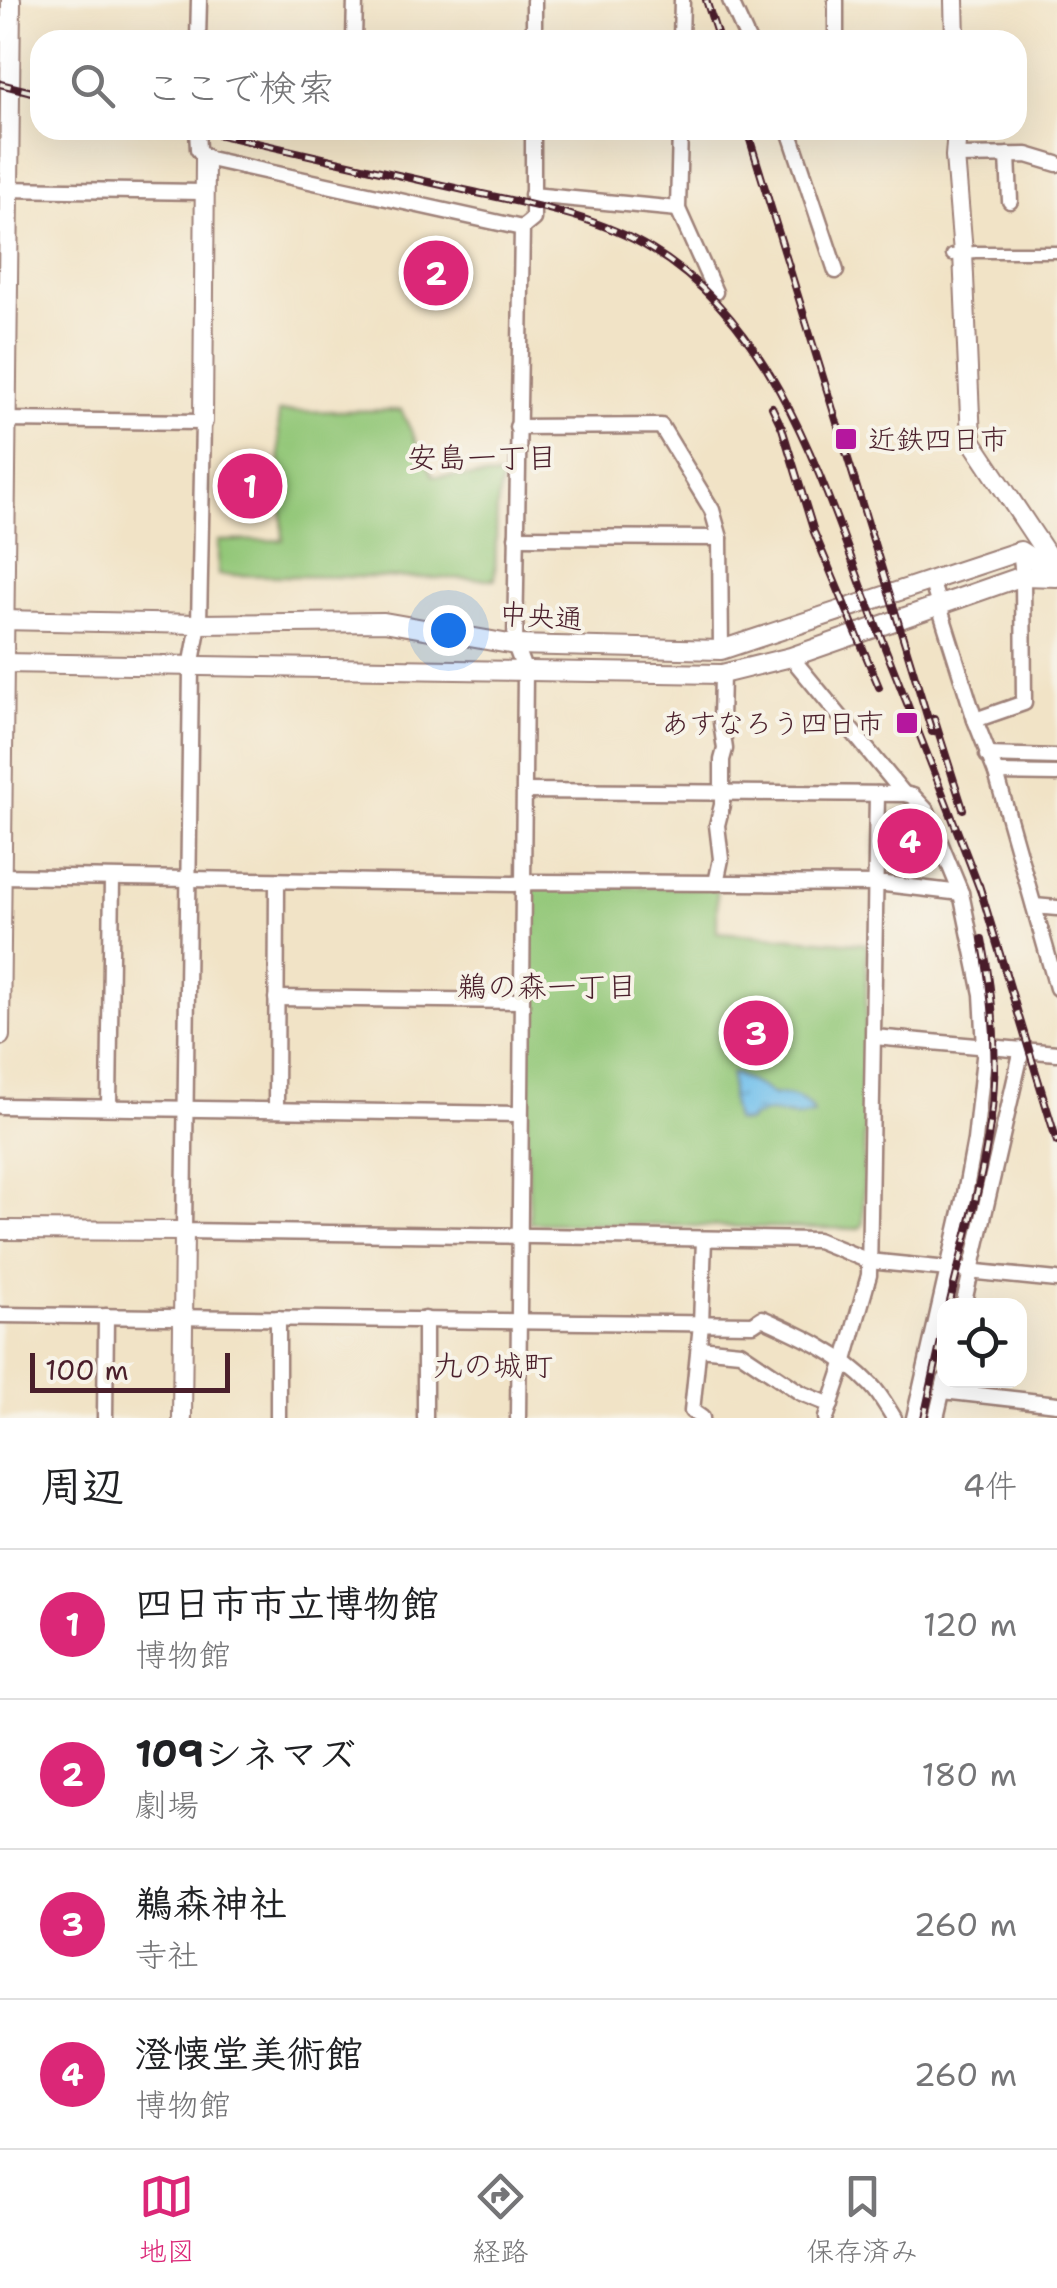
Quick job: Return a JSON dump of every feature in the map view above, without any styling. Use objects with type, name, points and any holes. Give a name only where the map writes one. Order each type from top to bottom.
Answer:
[{"type":"street","points":[[0,1036],[5,77],[11,0]]},
{"type":"street","points":[[198,30],[199,0]]},
{"type":"street","points":[[354,30],[355,0]]},
{"type":"street","points":[[534,0],[534,30]]},
{"type":"street","points":[[681,30],[682,0]]},
{"type":"street","points":[[730,0],[744,30]]},
{"type":"street","points":[[836,0],[836,30]]},
{"type":"street","points":[[954,0],[955,30]]},
{"type":"street","points":[[182,1418],[191,667],[200,624],[203,422],[205,158],[198,149],[198,140]]},
{"type":"street","points":[[518,1418],[526,672],[514,645],[522,228],[532,219],[533,140]]},
{"type":"street","points":[[680,140],[678,209],[715,292]]},
{"type":"street","points":[[792,140],[836,271]]},
{"type":"street","points":[[956,140],[958,254],[971,440],[1057,574]]},
{"type":"street","points":[[1008,155],[1010,201]]},
{"type":"street","points":[[956,156],[1027,155],[1057,164]]},
{"type":"street","points":[[205,158],[522,228]]},
{"type":"street","points":[[4,189],[204,192]]},
{"type":"street","points":[[532,194],[678,209]]},
{"type":"street","points":[[958,254],[1057,252]]},
{"type":"street","points":[[3,420],[203,422]]},
{"type":"street","points":[[517,428],[660,426],[712,510],[720,538],[721,722],[725,739],[717,832],[722,859],[716,884]]},
{"type":"street","points":[[516,537],[720,538]]},
{"type":"street","points":[[1020,551],[1057,574]]},
{"type":"street","points":[[975,720],[1024,703],[1020,551]]},
{"type":"street","name":"中央通","points":[[2,620],[384,622],[514,645],[721,650],[1020,551]]},
{"type":"street","name":"中央通","points":[[2,663],[722,674],[791,657],[1023,576],[1057,574]]},
{"type":"street","points":[[930,580],[987,756],[996,773],[1057,988]]},
{"type":"street","points":[[791,657],[904,794]]},
{"type":"street","points":[[987,756],[1057,756]]},
{"type":"street","points":[[996,773],[1057,774]]},
{"type":"street","points":[[524,791],[904,794],[913,796],[927,811],[961,893],[982,994],[985,1048],[976,1140],[914,1418]]},
{"type":"street","points":[[698,1348],[740,1352],[828,1411],[869,1275],[877,794]]},
{"type":"street","points":[[1,876],[523,884],[876,884],[961,893]]},
{"type":"street","points":[[109,1106],[112,879]]},
{"type":"street","points":[[276,1110],[277,881]]},
{"type":"street","points":[[1034,906],[1057,908]]},
{"type":"street","points":[[276,998],[521,1001]]},
{"type":"street","points":[[874,1036],[1057,1053]]},
{"type":"street","points":[[964,1298],[1022,1050]]},
{"type":"street","points":[[0,1106],[520,1114]]},
{"type":"street","points":[[0,1230],[817,1240],[869,1261],[1057,1280]]},
{"type":"street","points":[[694,1416],[704,1239]]},
{"type":"street","points":[[0,1315],[700,1324],[753,1324],[762,1318],[807,1338],[844,1364],[872,1386],[894,1418]]},
{"type":"street","points":[[105,1418],[106,1316]]},
{"type":"street","points":[[278,1318],[278,1418]]},
{"type":"street","points":[[424,1418],[426,1320]]},
{"type":"street","points":[[936,1418],[944,1388]]},
{"type":"street","points":[[957,1388],[1057,1404]]},
{"type":"green space","points":[[401,410],[433,476],[502,477],[495,579],[218,575],[218,541],[283,540],[278,412]]},
{"type":"green space","points":[[534,886],[717,887],[717,932],[867,944],[863,1225],[858,1229],[530,1223],[526,1115],[530,891]]},
{"type":"water","points":[[731,1074],[772,1095],[803,1101],[814,1114],[797,1117],[769,1112],[745,1122],[735,1121]]},
{"type":"waterway","points":[[1013,766],[1057,767]]},
{"type":"railway","points":[[706,0],[716,30]]},
{"type":"railway","points":[[0,84],[30,92]]},
{"type":"railway","points":[[243,140],[584,219],[651,249],[696,283],[734,323],[767,369],[794,419],[818,471],[983,898]]},
{"type":"railway","points":[[750,140],[932,732]]},
{"type":"railway","points":[[772,407],[814,532],[879,687]]},
{"type":"railway","points":[[934,718],[963,809]]},
{"type":"railway","points":[[979,885],[1057,1142]]},
{"type":"railway","points":[[951,1298],[987,1147],[993,1101],[994,1031],[982,939]]},
{"type":"railway","points":[[924,1418],[937,1359]]},
{"type":"place","name":"109シネマズ","points":[[436,273]]},
{"type":"place","name":"近鉄四日市","points":[[846,439]]},
{"type":"place","name":"四日市市立博物館","points":[[250,486]]},
{"type":"place","name":"あすなろう四日市","points":[[907,723]]},
{"type":"place","name":"澄懐堂美術館","points":[[910,841]]},
{"type":"place","name":"鵜森神社","points":[[756,1033]]},
{"type":"district","name":"安島一丁目","points":[[482,458]]},
{"type":"district","name":"鵜の森一丁目","points":[[547,987]]},
{"type":"district","name":"九の城町","points":[[493,1366]]}]
